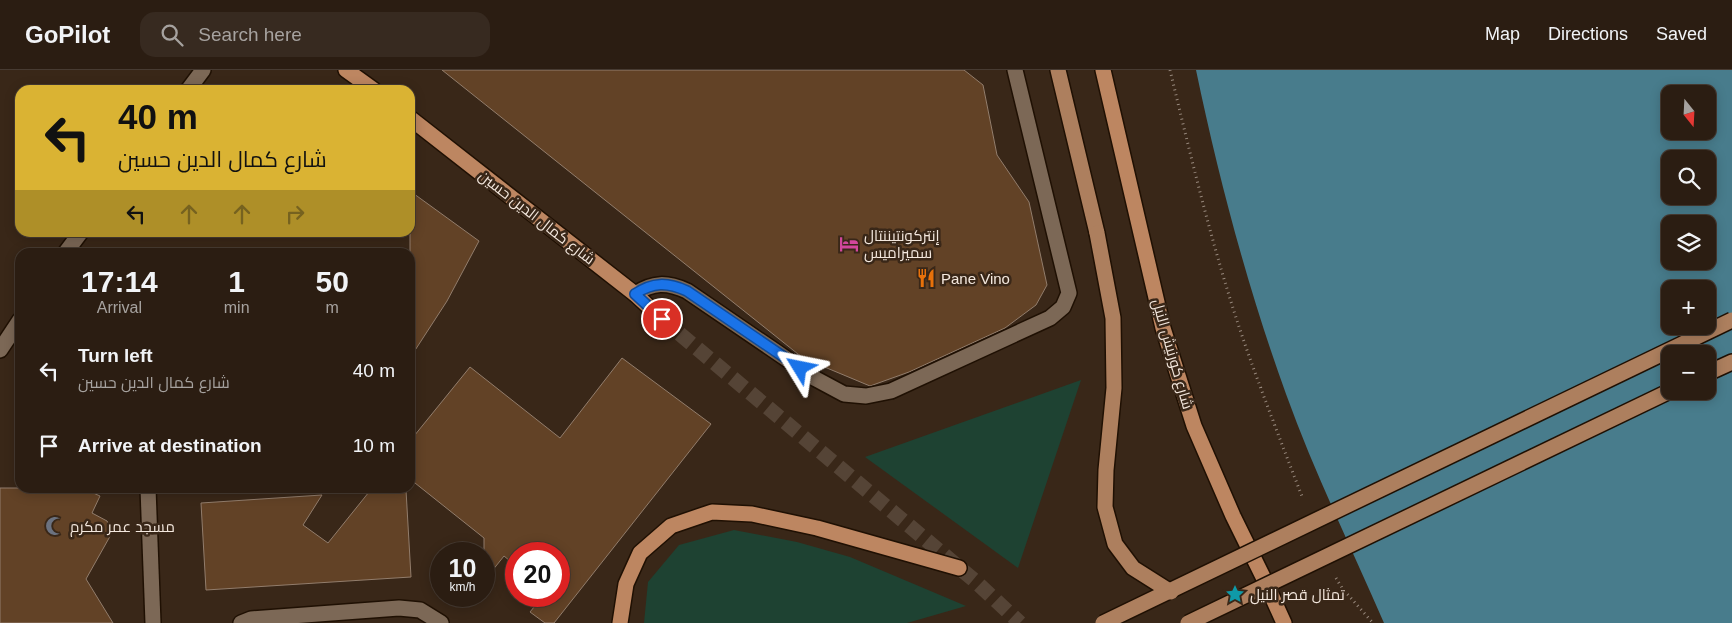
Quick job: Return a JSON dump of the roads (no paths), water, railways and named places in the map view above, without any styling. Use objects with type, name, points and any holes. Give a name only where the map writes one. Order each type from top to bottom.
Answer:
[{"type":"highway","points":[[346,70],[367,81]]},
{"type":"highway","name":"شارع كورنيش النيل","points":[[1103,70],[1163,328],[1194,426],[1232,516],[1265,580],[1284,623]]},
{"type":"highway","name":"شارع كمال الدين حسين","points":[[415,122],[635,294],[662,319]]},
{"type":"highway","points":[[620,623],[626,584],[640,553],[671,526],[712,512],[752,514],[808,526],[959,568]]},
{"type":"main road","points":[[1058,70],[1097,233],[1114,318],[1114,388],[1106,470],[1105,507],[1115,544],[1132,568],[1171,592]]},
{"type":"main road","points":[[1103,623],[1171,592],[1732,320]]},
{"type":"main road","points":[[1716,369],[1732,362]]},
{"type":"main road","points":[[1188,623],[1661,395]]},
{"type":"street","points":[[192,85],[203,70]]},
{"type":"street","points":[[635,294],[646,286],[660,283],[674,285],[687,291],[816,379],[844,394],[866,396],[891,391],[1050,318],[1063,307],[1069,293],[1015,70]]},
{"type":"street","points":[[69,248],[77,237]]},
{"type":"street","points":[[1,348],[15,327]]},
{"type":"street","points":[[148,493],[153,623]]},
{"type":"street","points":[[241,623],[251,619],[399,608],[420,610],[441,623]]},
{"type":"water","points":[[1196,70],[1732,70],[1732,623],[1384,623],[1321,481],[1286,394],[1259,315],[1225,193]]},
{"type":"tunnel","points":[[662,319],[974,580],[1020,623]]},
{"type":"place","name":"إنتركونتيننتال سميراميس","points":[[849,244]]},
{"type":"place","name":"Pane Vino","points":[[926,278]]},
{"type":"place","name":"مسجد عمر مكرم","points":[[55,526]]},
{"type":"place","name":"تمثال قصر النيل","points":[[1235,594]]}]
